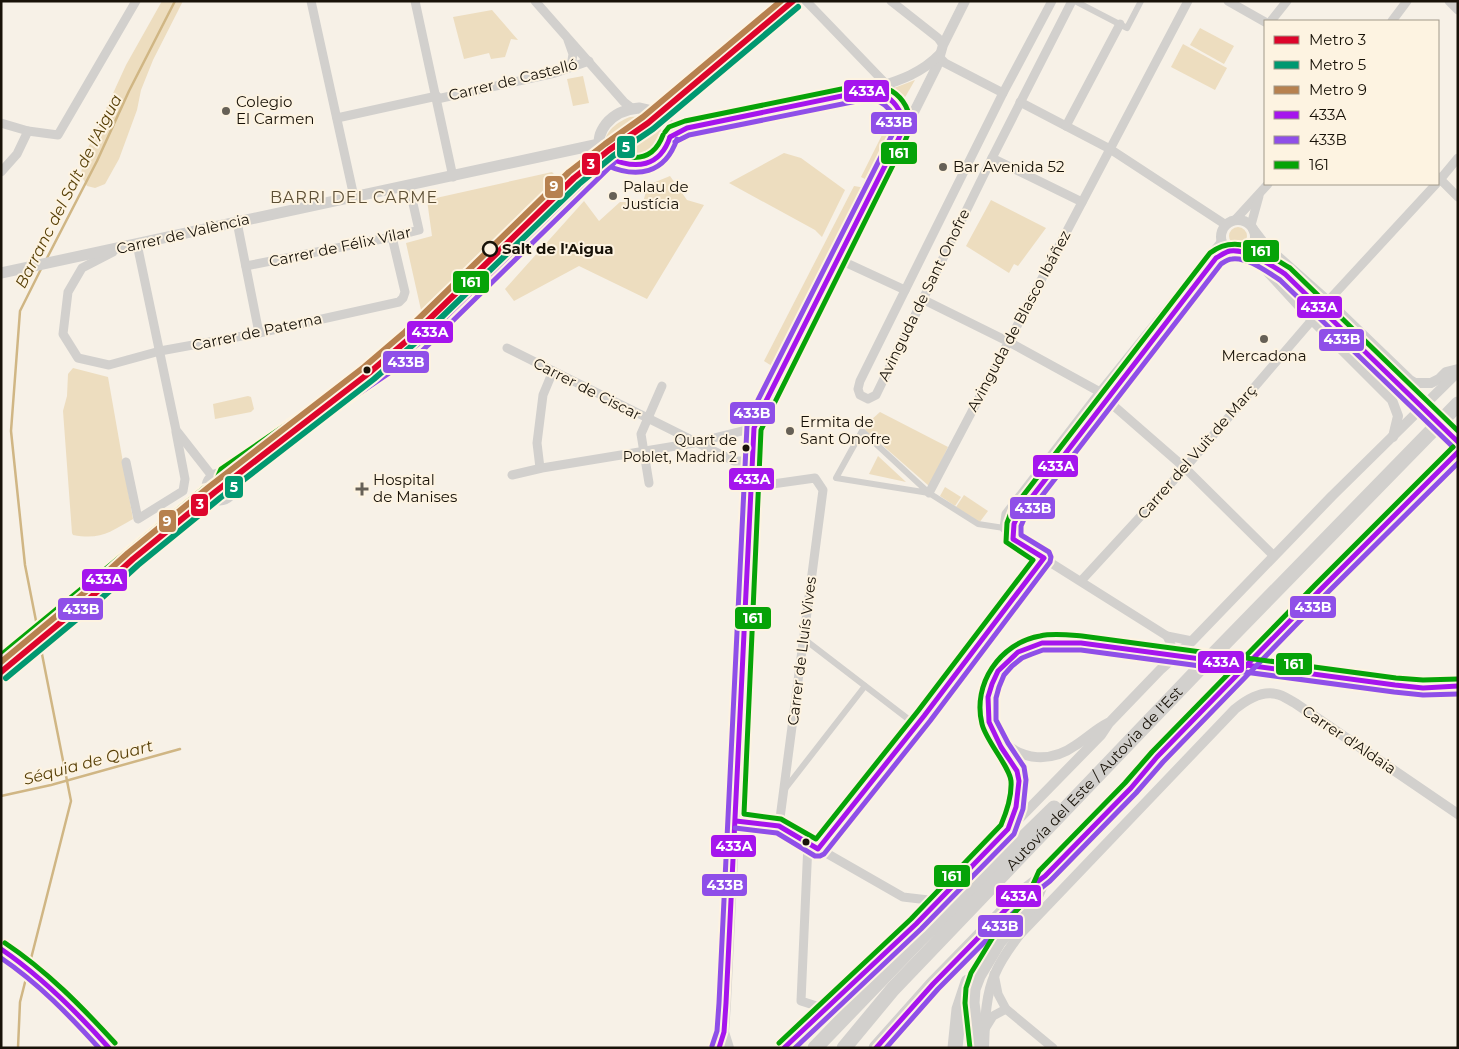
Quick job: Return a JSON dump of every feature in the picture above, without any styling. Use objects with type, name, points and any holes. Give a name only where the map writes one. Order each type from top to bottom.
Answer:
[{"type":"highway","points":[[1214,654],[1458,404]]},
{"type":"highway","points":[[1253,658],[1458,452]]},
{"type":"highway","name":"Autovía del Este / Autovia de l'Est","points":[[844,1048],[893,989],[1050,827],[1080,791],[1202,666]]},
{"type":"highway","name":"Autovía del Este / Autovia de l'Est","points":[[876,1048],[933,984],[1015,901],[1045,876],[1241,671]]},
{"type":"highway","points":[[814,1048],[918,941],[1060,802],[1080,791]]},
{"type":"highway","points":[[978,1048],[972,1003],[973,989],[978,976],[999,941],[1032,904],[1045,876]]},
{"type":"highway","points":[[955,1048],[959,1009],[969,979],[998,933],[1029,900],[1035,897]]},
{"type":"main road","points":[[633,109],[654,111],[667,120],[670,131],[670,137],[663,153],[648,163],[640,165],[621,164],[609,158],[599,144],[601,132],[610,120],[617,114],[633,109]]},
{"type":"main road","name":"Carrer de València","points":[[1,273],[599,144]]},
{"type":"main road","points":[[225,475],[417,345],[609,158]]},
{"type":"main road","points":[[217,474],[225,475],[233,485],[231,494],[225,500],[216,500],[208,494],[207,485],[212,476],[217,474]]},
{"type":"main road","points":[[1,665],[208,494]]},
{"type":"street","points":[[1,124],[28,131],[58,135],[136,1]]},
{"type":"street","points":[[311,1],[354,197]]},
{"type":"street","points":[[415,1],[453,176]]},
{"type":"street","points":[[535,1],[624,102],[633,109]]},
{"type":"street","points":[[654,111],[663,108],[788,1]]},
{"type":"street","points":[[719,1048],[724,1032],[736,821],[754,428],[901,133],[902,123],[894,95],[886,84],[806,1]]},
{"type":"street","points":[[891,1],[938,38],[941,60],[1003,92]]},
{"type":"street","points":[[670,137],[687,128],[866,91],[917,73],[932,62],[941,49],[964,1]]},
{"type":"street","name":"Avinguda de Sant Onofre","points":[[1052,1],[1003,92],[860,382],[858,389],[860,395],[868,399],[876,395],[1020,102],[1074,1]]},
{"type":"street","points":[[1074,1],[1127,28],[1141,1]]},
{"type":"street","name":"Avinguda de Blasco Ibáñez","points":[[929,493],[1188,1]]},
{"type":"street","points":[[1228,1],[1264,21]]},
{"type":"street","points":[[1272,20],[1287,1]]},
{"type":"street","points":[[1393,20],[1407,1]]},
{"type":"street","points":[[1448,1],[1458,10]]},
{"type":"street","points":[[1066,126],[1120,24]]},
{"type":"street","points":[[566,36],[573,54],[570,67]]},
{"type":"street","points":[[894,147],[912,117],[937,66],[941,49]]},
{"type":"street","name":"Carrer de Castelló","points":[[337,118],[556,73],[589,61]]},
{"type":"street","points":[[866,91],[883,93],[896,103]]},
{"type":"street","points":[[1020,102],[1110,149],[1230,223],[1242,220],[1252,227],[1285,274],[1416,402]]},
{"type":"street","points":[[1,172],[17,154],[28,131]]},
{"type":"street","points":[[992,158],[1082,202]]},
{"type":"street","points":[[1439,180],[1458,158]]},
{"type":"street","points":[[1439,182],[1458,197]]},
{"type":"street","points":[[1004,528],[1006,514],[1100,392],[1222,241],[1223,231],[1267,185]]},
{"type":"street","points":[[1328,301],[1434,185]]},
{"type":"street","name":"Carrer de Félix Vilar","points":[[246,266],[419,230],[409,186]]},
{"type":"street","points":[[1013,539],[1014,524],[1018,515],[1216,258],[1236,252],[1246,252],[1253,244],[1255,234],[1252,227],[1260,193]]},
{"type":"street","points":[[237,222],[259,333]]},
{"type":"street","name":"Carrer de Paterna","points":[[120,248],[82,268],[68,292],[63,334],[78,358],[110,365],[160,351],[259,333],[399,302],[403,298],[404,292],[392,237]]},
{"type":"street","points":[[1222,241],[1236,252],[1255,258],[1285,274]]},
{"type":"street","points":[[126,462],[138,519],[183,491],[185,479],[176,430],[137,244]]},
{"type":"street","points":[[1266,246],[1328,301],[1410,380],[1415,383],[1431,383],[1439,379],[1446,372],[1458,370]]},
{"type":"street","points":[[1255,258],[1312,320],[1392,400],[1398,416],[1393,437]]},
{"type":"street","points":[[838,259],[905,290]]},
{"type":"street","points":[[922,299],[1009,342],[1100,392],[1185,468],[1274,556]]},
{"type":"street","name":"Carrer del Vuit de Març","points":[[1081,581],[1185,468],[1312,320]]},
{"type":"street","name":"Carrer de Ciscar","points":[[507,348],[734,461],[752,461]]},
{"type":"street","points":[[784,1048],[916,924],[1101,735],[1109,723],[1160,670],[1192,641],[1332,496],[1458,370]]},
{"type":"street","points":[[540,468],[537,443],[543,395],[553,371]]},
{"type":"street","points":[[649,483],[640,434],[662,386]]},
{"type":"street","points":[[512,475],[540,468],[694,442],[754,428]]},
{"type":"street","points":[[176,430],[212,476]]},
{"type":"street","points":[[929,493],[836,478],[862,432],[929,493],[978,524],[1004,528],[1013,539],[1167,636],[1192,641]]},
{"type":"street","name":"Carrer de Lluís Vives","points":[[751,486],[815,478],[823,490],[779,826]]},
{"type":"street","points":[[818,849],[1044,558]]},
{"type":"street","points":[[1160,670],[1172,647],[1167,636]]},
{"type":"street","points":[[804,639],[916,725]]},
{"type":"street","points":[[1008,829],[1016,808],[1019,781],[1017,770],[1001,747],[988,722],[988,697],[998,671],[1018,652],[1042,643],[1061,642],[1137,650],[1423,688],[1458,686]]},
{"type":"street","points":[[784,790],[865,686]]},
{"type":"street","name":"Carrer d'Aldaia","points":[[984,1048],[988,994],[994,974],[1005,954],[1020,934],[1235,709],[1264,693],[1276,694],[1295,703],[1458,814]]},
{"type":"street","points":[[993,732],[1008,747],[1021,754],[1047,758],[1059,755],[1075,746],[1095,730],[1109,723]]},
{"type":"street","points":[[736,821],[779,826],[903,897],[937,902]]},
{"type":"street","points":[[808,843],[801,1001],[826,1009]]},
{"type":"street","points":[[1,949],[36,973],[74,1009],[110,1048]]},
{"type":"street","points":[[994,974],[998,994],[1006,1009],[1054,1048]]},
{"type":"street","points":[[985,1029],[993,1016],[1006,1009]]},
{"type":"street","points":[[724,1032],[729,1048]]},
{"type":"shaded area","points":[[162,1],[183,1],[153,60],[141,90],[137,110],[119,159],[105,184],[95,188],[87,186],[81,175],[83,159],[126,65]]},
{"type":"shaded area","points":[[492,10],[518,40],[511,39],[505,57],[491,59],[489,53],[464,59],[453,17]]},
{"type":"shaded area","points":[[1200,28],[1234,46],[1224,64],[1190,45]]},
{"type":"shaded area","points":[[1183,44],[1227,68],[1215,90],[1171,67]]},
{"type":"shaded area","points":[[583,76],[589,103],[573,106],[567,79]]},
{"type":"shaded area","points":[[915,80],[900,106],[894,88]]},
{"type":"shaded area","points":[[630,117],[648,118],[658,124],[662,133],[660,143],[653,152],[643,158],[630,160],[615,155],[608,150],[606,144],[608,133],[618,123]]},
{"type":"shaded area","points":[[884,131],[892,135],[870,178],[867,180],[861,177]]},
{"type":"shaded area","points":[[784,153],[801,158],[845,190],[822,237],[815,230],[729,183]]},
{"type":"shaded area","points":[[552,172],[557,177],[521,212],[531,224],[461,291],[451,281],[421,310],[406,243],[432,236],[427,200]]},
{"type":"shaded area","points":[[670,176],[687,200],[704,205],[647,299],[579,266],[514,301],[505,289],[584,201],[599,221],[620,202],[643,202],[648,185]]},
{"type":"shaded area","points":[[854,186],[866,188],[775,368],[764,361]]},
{"type":"shaded area","points":[[991,200],[1046,228],[1018,266],[1014,264],[1009,273],[966,246]]},
{"type":"shaded area","points":[[1234,227],[1242,227],[1247,232],[1245,243],[1234,245],[1229,240],[1229,232]]},
{"type":"shaded area","points":[[73,368],[108,377],[133,519],[98,536],[73,535],[72,533],[63,411],[67,396],[68,374]]},
{"type":"shaded area","points":[[248,396],[251,397],[254,409],[251,412],[215,419],[213,404]]},
{"type":"shaded area","points":[[880,412],[948,447],[929,486],[865,430],[870,421]]},
{"type":"shaded area","points":[[878,456],[906,482],[869,474]]},
{"type":"shaded area","points":[[945,487],[961,497],[955,506],[940,496]]},
{"type":"shaded area","points":[[964,495],[988,511],[979,523],[956,507]]},
{"type":"waterway","name":"Barranc del Salt de l'Aigua","points":[[46,260],[97,161],[129,91],[175,1]]},
{"type":"waterway","name":"Barranc del Salt de l'Aigua","points":[[38,631],[25,565],[11,431],[20,311],[41,269]]},
{"type":"waterway","name":"Barranc del Salt de l'Aigua","points":[[18,1048],[20,1002],[71,801],[39,639]]},
{"type":"waterway","name":"Séquia de Quart","points":[[1,796],[51,785],[180,749]]},
{"type":"tunnel","points":[[1417,403],[1458,442]]},
{"type":"metro line","name":"9","points":[[1,662],[84,593],[128,553],[210,486],[364,367],[405,332],[569,172],[643,117],[781,1]]},
{"type":"metro line","name":"3","points":[[1,672],[89,599],[133,559],[215,492],[369,373],[410,338],[574,178],[609,150],[648,123],[793,1]]},
{"type":"metro line","name":"5","points":[[6,678],[94,605],[138,565],[220,498],[374,379],[415,343],[579,184],[613,156],[653,129],[798,7]]},
{"type":"transit line","name":"161","points":[[665,132],[669,127],[685,121],[866,84],[877,85],[896,94],[903,101],[909,119],[909,130],[905,141],[761,430],[744,814],[781,819],[816,839],[918,711],[1033,560],[1006,542],[1007,523],[1012,510],[1210,253],[1220,247],[1230,244],[1251,247],[1271,256],[1290,268],[1458,431]]},
{"type":"transit line","name":"433A","points":[[670,137],[687,128],[866,91],[875,92],[890,100],[896,105],[902,120],[899,138],[754,428],[726,1003],[724,1032],[719,1048]]},
{"type":"transit line","name":"433B","points":[[675,142],[689,135],[867,99],[880,102],[890,110],[894,121],[892,135],[758,400],[747,426],[719,1003],[717,1031],[712,1046]]},
{"type":"transit line","name":"161","points":[[1,655],[204,488],[210,487],[219,492],[223,490],[224,484],[218,476],[221,469],[412,339],[604,152],[611,151],[623,156],[643,157],[657,147],[663,135]]},
{"type":"transit line","name":"433A","points":[[609,158],[629,164],[638,165],[646,163],[660,155],[670,137]]},
{"type":"transit line","name":"433B","points":[[606,165],[628,172],[649,170],[665,160],[672,151],[677,139]]},
{"type":"transit line","name":"433A","points":[[225,475],[417,345],[609,158]]},
{"type":"transit line","name":"433B","points":[[229,481],[422,351],[614,163]]},
{"type":"transit line","name":"433A","points":[[736,821],[779,826],[818,849],[924,716],[1044,558],[1013,539],[1014,524],[1018,515],[1216,258],[1224,253],[1230,251],[1244,252],[1259,258],[1285,274],[1458,442]]},
{"type":"transit line","name":"433B","points":[[735,828],[777,833],[815,856],[824,854],[930,721],[1050,562],[1049,552],[1021,535],[1021,526],[1024,519],[1221,264],[1226,261],[1232,259],[1244,260],[1280,280],[1453,447]]},
{"type":"transit line","name":"161","points":[[970,1048],[965,1003],[966,988],[971,973],[993,937],[1026,900],[1039,871],[1315,585],[1453,447]]},
{"type":"transit line","name":"433A","points":[[876,1048],[933,984],[1021,894],[1045,876],[1131,788],[1157,757],[1458,452]]},
{"type":"transit line","name":"433B","points":[[886,1048],[938,989],[1026,900],[1050,881],[1325,595],[1458,463]]},
{"type":"transit line","name":"433A","points":[[1,665],[208,494]]},
{"type":"transit line","name":"433B","points":[[6,671],[213,500]]},
{"type":"transit line","name":"161","points":[[779,1043],[911,919],[1001,825],[1009,803],[1011,781],[1007,769],[984,731],[980,709],[981,694],[985,680],[1001,656],[1026,640],[1050,635],[1082,636],[1396,678],[1423,680],[1458,679]]},
{"type":"transit line","name":"433A","points":[[784,1048],[916,924],[1008,829],[1016,807],[1019,781],[1017,771],[1001,747],[989,722],[988,697],[998,671],[1018,652],[1042,643],[1081,643],[1395,685],[1423,688],[1458,686]]},
{"type":"transit line","name":"433B","points":[[795,1048],[921,929],[1014,834],[1023,809],[1026,780],[1024,767],[996,720],[996,698],[1004,675],[1022,658],[1043,650],[1081,650],[1394,692],[1423,695],[1458,694]]},
{"type":"transit line","name":"161","points":[[5,943],[35,965],[63,990],[115,1043]]},
{"type":"transit line","name":"433A","points":[[1,949],[31,971],[58,995],[109,1048]]},
{"type":"transit line","name":"433B","points":[[1,958],[53,1000],[99,1048]]},
{"type":"place","name":"Colegio El Carmen","points":[[226,111]]},
{"type":"place","name":"Bar Avenida 52","points":[[943,167]]},
{"type":"place","name":"Palau de Justícia","points":[[613,196]]},
{"type":"place","name":"Salt de l'Aigua","points":[[490,249]]},
{"type":"place","name":"Mercadona","points":[[1264,339]]},
{"type":"place","name":"Ermita de Sant Onofre","points":[[790,431]]},
{"type":"place","name":"Quart de Poblet, Madrid 2","points":[[746,448]]},
{"type":"place","name":"Hospital de Manises","points":[[362,489]]},
{"type":"district","name":"BARRI DEL CARME","points":[[354,197]]}]
